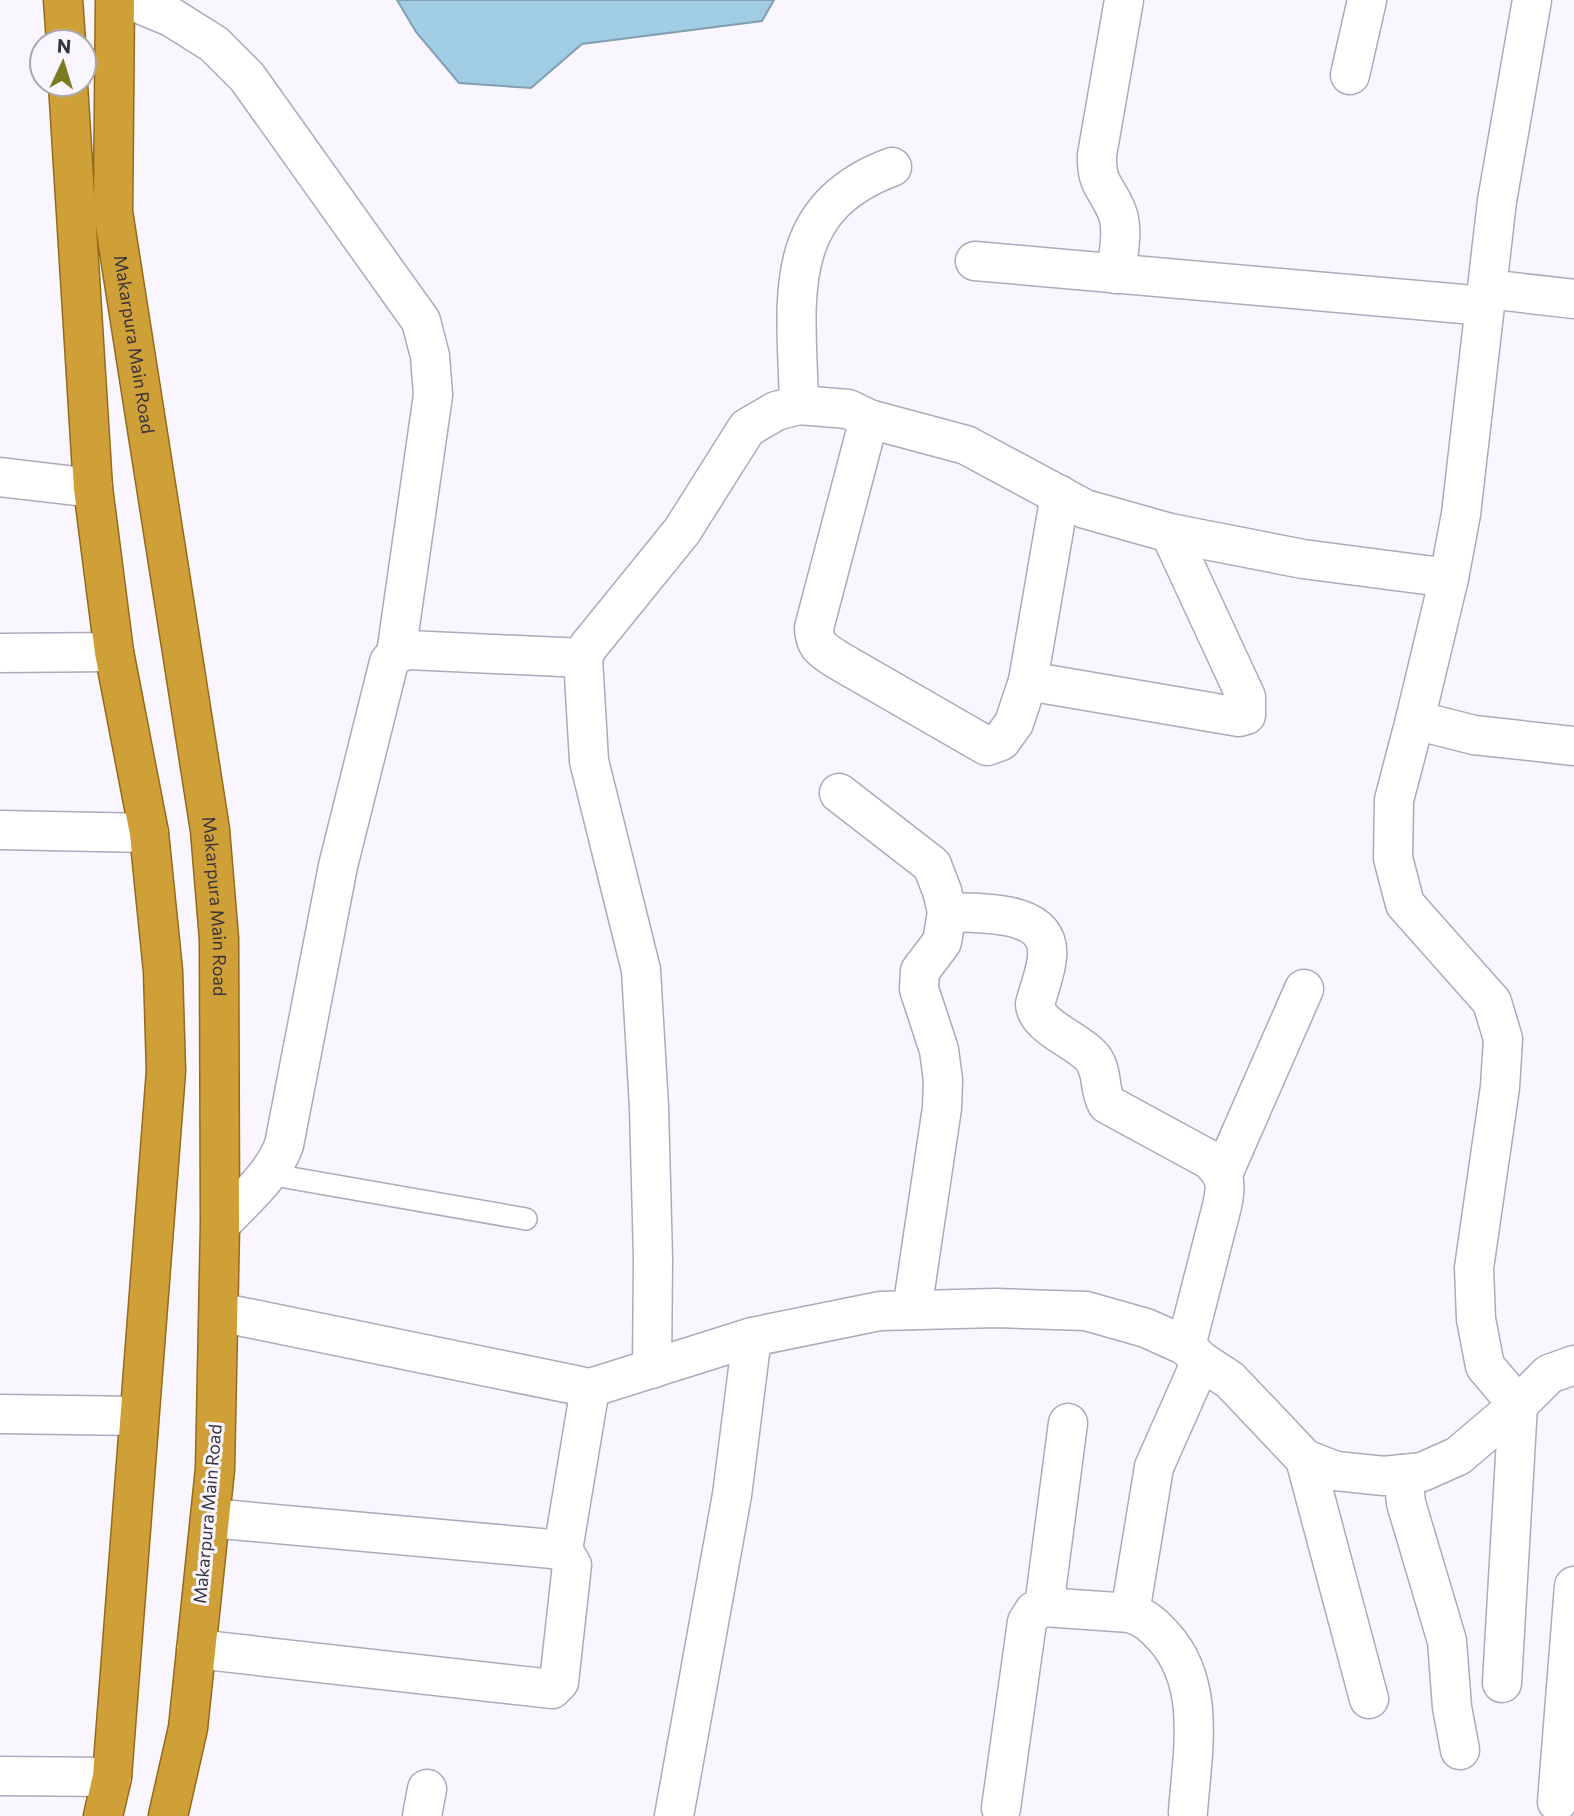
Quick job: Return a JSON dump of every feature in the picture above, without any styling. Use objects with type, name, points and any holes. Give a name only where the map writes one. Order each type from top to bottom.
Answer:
[{"type":"highway","points":[[63,0],[65,28]]},
{"type":"highway","name":"Makarpura Main Road","points":[[115,0],[113,212],[210,830],[219,939],[220,1225],[215,1469],[188,1728],[168,1816]]},
{"type":"highway","points":[[69,98],[93,488],[114,652],[149,833],[163,971],[166,1071],[112,1777],[103,1816]]},
{"type":"street","points":[[130,0],[171,17],[214,44],[247,77],[421,321],[430,356],[433,395],[396,654]]},
{"type":"street","points":[[1116,274],[1121,228],[1117,212],[1097,173],[1097,155],[1124,0]]},
{"type":"street","points":[[1350,75],[1367,0]]},
{"type":"street","points":[[1502,1683],[1518,1405],[1485,1366],[1476,1319],[1474,1268],[1500,1087],[1503,1039],[1492,1002],[1405,904],[1393,858],[1394,800],[1449,578],[1461,514],[1497,201],[1531,0]]},
{"type":"street","points":[[799,405],[797,297],[803,255],[820,216],[840,195],[867,176],[892,167]]},
{"type":"street","points":[[975,261],[1116,274],[1486,297],[1574,299]]},
{"type":"street","points":[[652,1369],[653,1259],[649,1107],[641,970],[589,761],[583,659],[588,647],[682,531],[747,428],[776,411],[799,405],[848,409],[869,418],[966,445],[1085,509],[1170,533],[1303,559],[1449,578]]},
{"type":"street","points":[[869,418],[814,628],[815,640],[822,650],[836,659],[987,746],[1001,741],[1014,723],[1028,681],[1060,495]]},
{"type":"street","points":[[0,477],[93,488]]},
{"type":"street","points":[[1028,681],[1239,718],[1246,715],[1246,696],[1170,533]]},
{"type":"street","points":[[220,1225],[268,1174],[278,1161],[284,1145],[338,866],[389,662],[396,654],[408,650],[583,659]]},
{"type":"street","points":[[0,653],[114,652]]},
{"type":"street","points":[[1415,720],[1474,735],[1574,746]]},
{"type":"street","points":[[839,793],[932,865],[947,912],[942,942],[920,971],[919,989],[939,1049],[943,1080],[942,1108],[912,1310]]},
{"type":"street","points":[[0,830],[149,833]]},
{"type":"street","points":[[947,912],[1010,916],[1032,924],[1046,940],[1047,956],[1035,1012],[1091,1056],[1098,1067],[1101,1095],[1107,1104],[1210,1160],[1223,1174],[1226,1189],[1193,1353],[1154,1467],[1130,1613]]},
{"type":"street","points":[[1223,1174],[1304,989]]},
{"type":"street","points":[[219,1312],[590,1388],[752,1337],[880,1311],[996,1308],[1086,1311],[1146,1328],[1193,1353],[1230,1380],[1305,1459],[1336,1471],[1384,1476],[1422,1472],[1458,1455],[1518,1405],[1549,1374],[1574,1366]]},
{"type":"street","points":[[674,1816],[732,1495],[752,1337]]},
{"type":"street","points":[[196,1649],[552,1689],[559,1682],[572,1565],[563,1550],[590,1388]]},
{"type":"street","points":[[0,1414],[138,1416]]},
{"type":"street","points":[[1044,1607],[1068,1423]]},
{"type":"street","points":[[1305,1459],[1369,1699]]},
{"type":"street","points":[[1403,1474],[1406,1503],[1447,1641],[1452,1707],[1460,1750]]},
{"type":"street","points":[[210,1518],[563,1550]]},
{"type":"street","points":[[1557,1802],[1571,1663],[1574,1586]]},
{"type":"street","points":[[1001,1808],[1027,1622],[1034,1611],[1044,1607],[1130,1613],[1146,1619],[1174,1648],[1191,1686],[1194,1721],[1188,1812]]},
{"type":"street","points":[[0,1776],[112,1777]]},
{"type":"lane","points":[[268,1174],[526,1219]]},
{"type":"water","points":[[397,0],[774,0],[762,21],[582,44],[531,88],[459,83],[416,32]]}]
